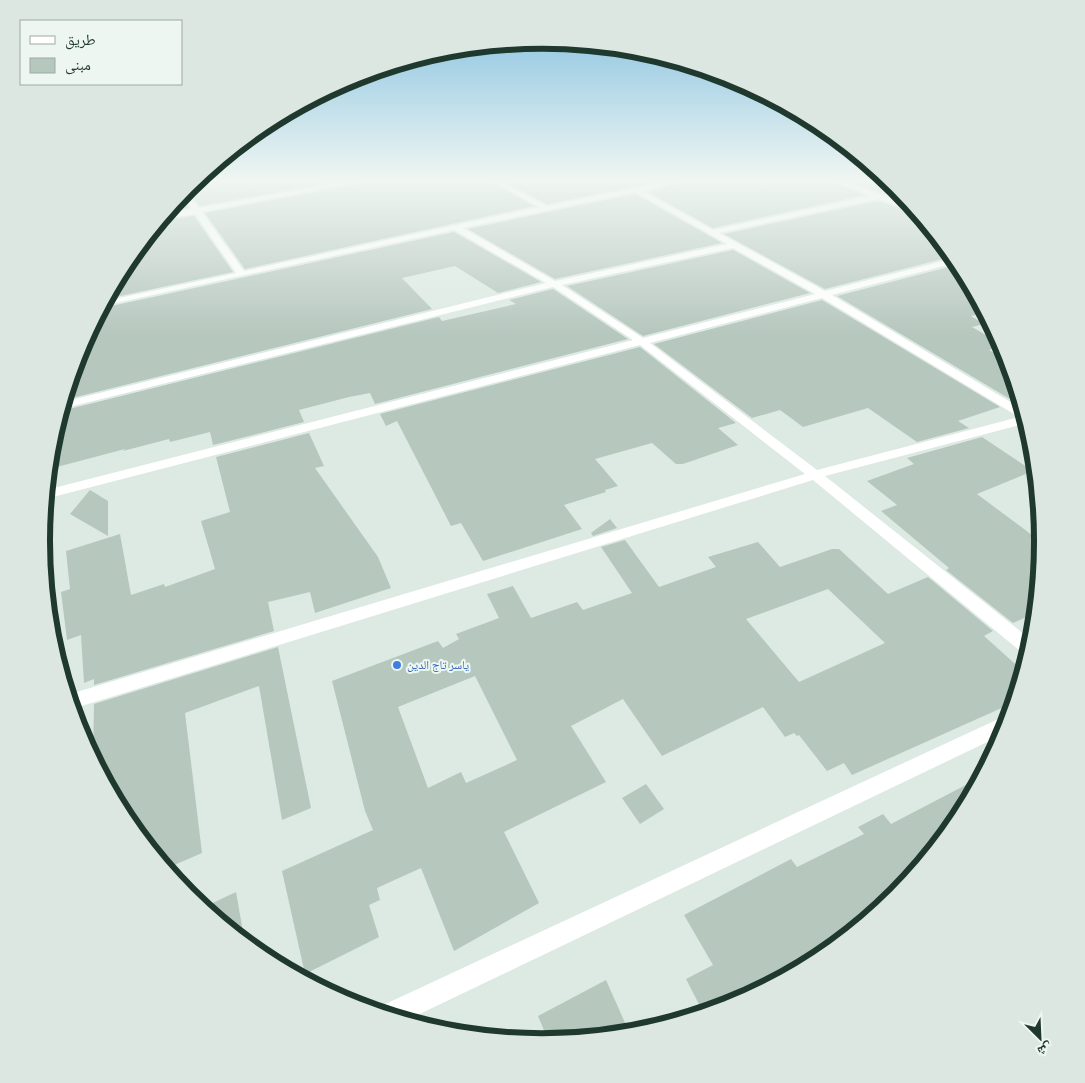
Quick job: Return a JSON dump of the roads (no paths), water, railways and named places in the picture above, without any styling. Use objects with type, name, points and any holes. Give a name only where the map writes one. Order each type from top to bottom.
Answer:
[{"type":"street","points":[[214,233],[242,275]]},
{"type":"street","points":[[112,302],[435,233]]},
{"type":"street","points":[[464,233],[554,284],[641,341],[815,474],[1024,645]]},
{"type":"street","points":[[714,233],[823,294],[1018,413]]},
{"type":"street","points":[[70,404],[554,284],[734,245]]},
{"type":"street","points":[[52,493],[948,262]]},
{"type":"street","points":[[76,700],[815,474],[1019,420]]},
{"type":"street","points":[[397,1012],[999,727]]},
{"type":"place","name":"ياسر تاج الدين","points":[[397,665]]}]
